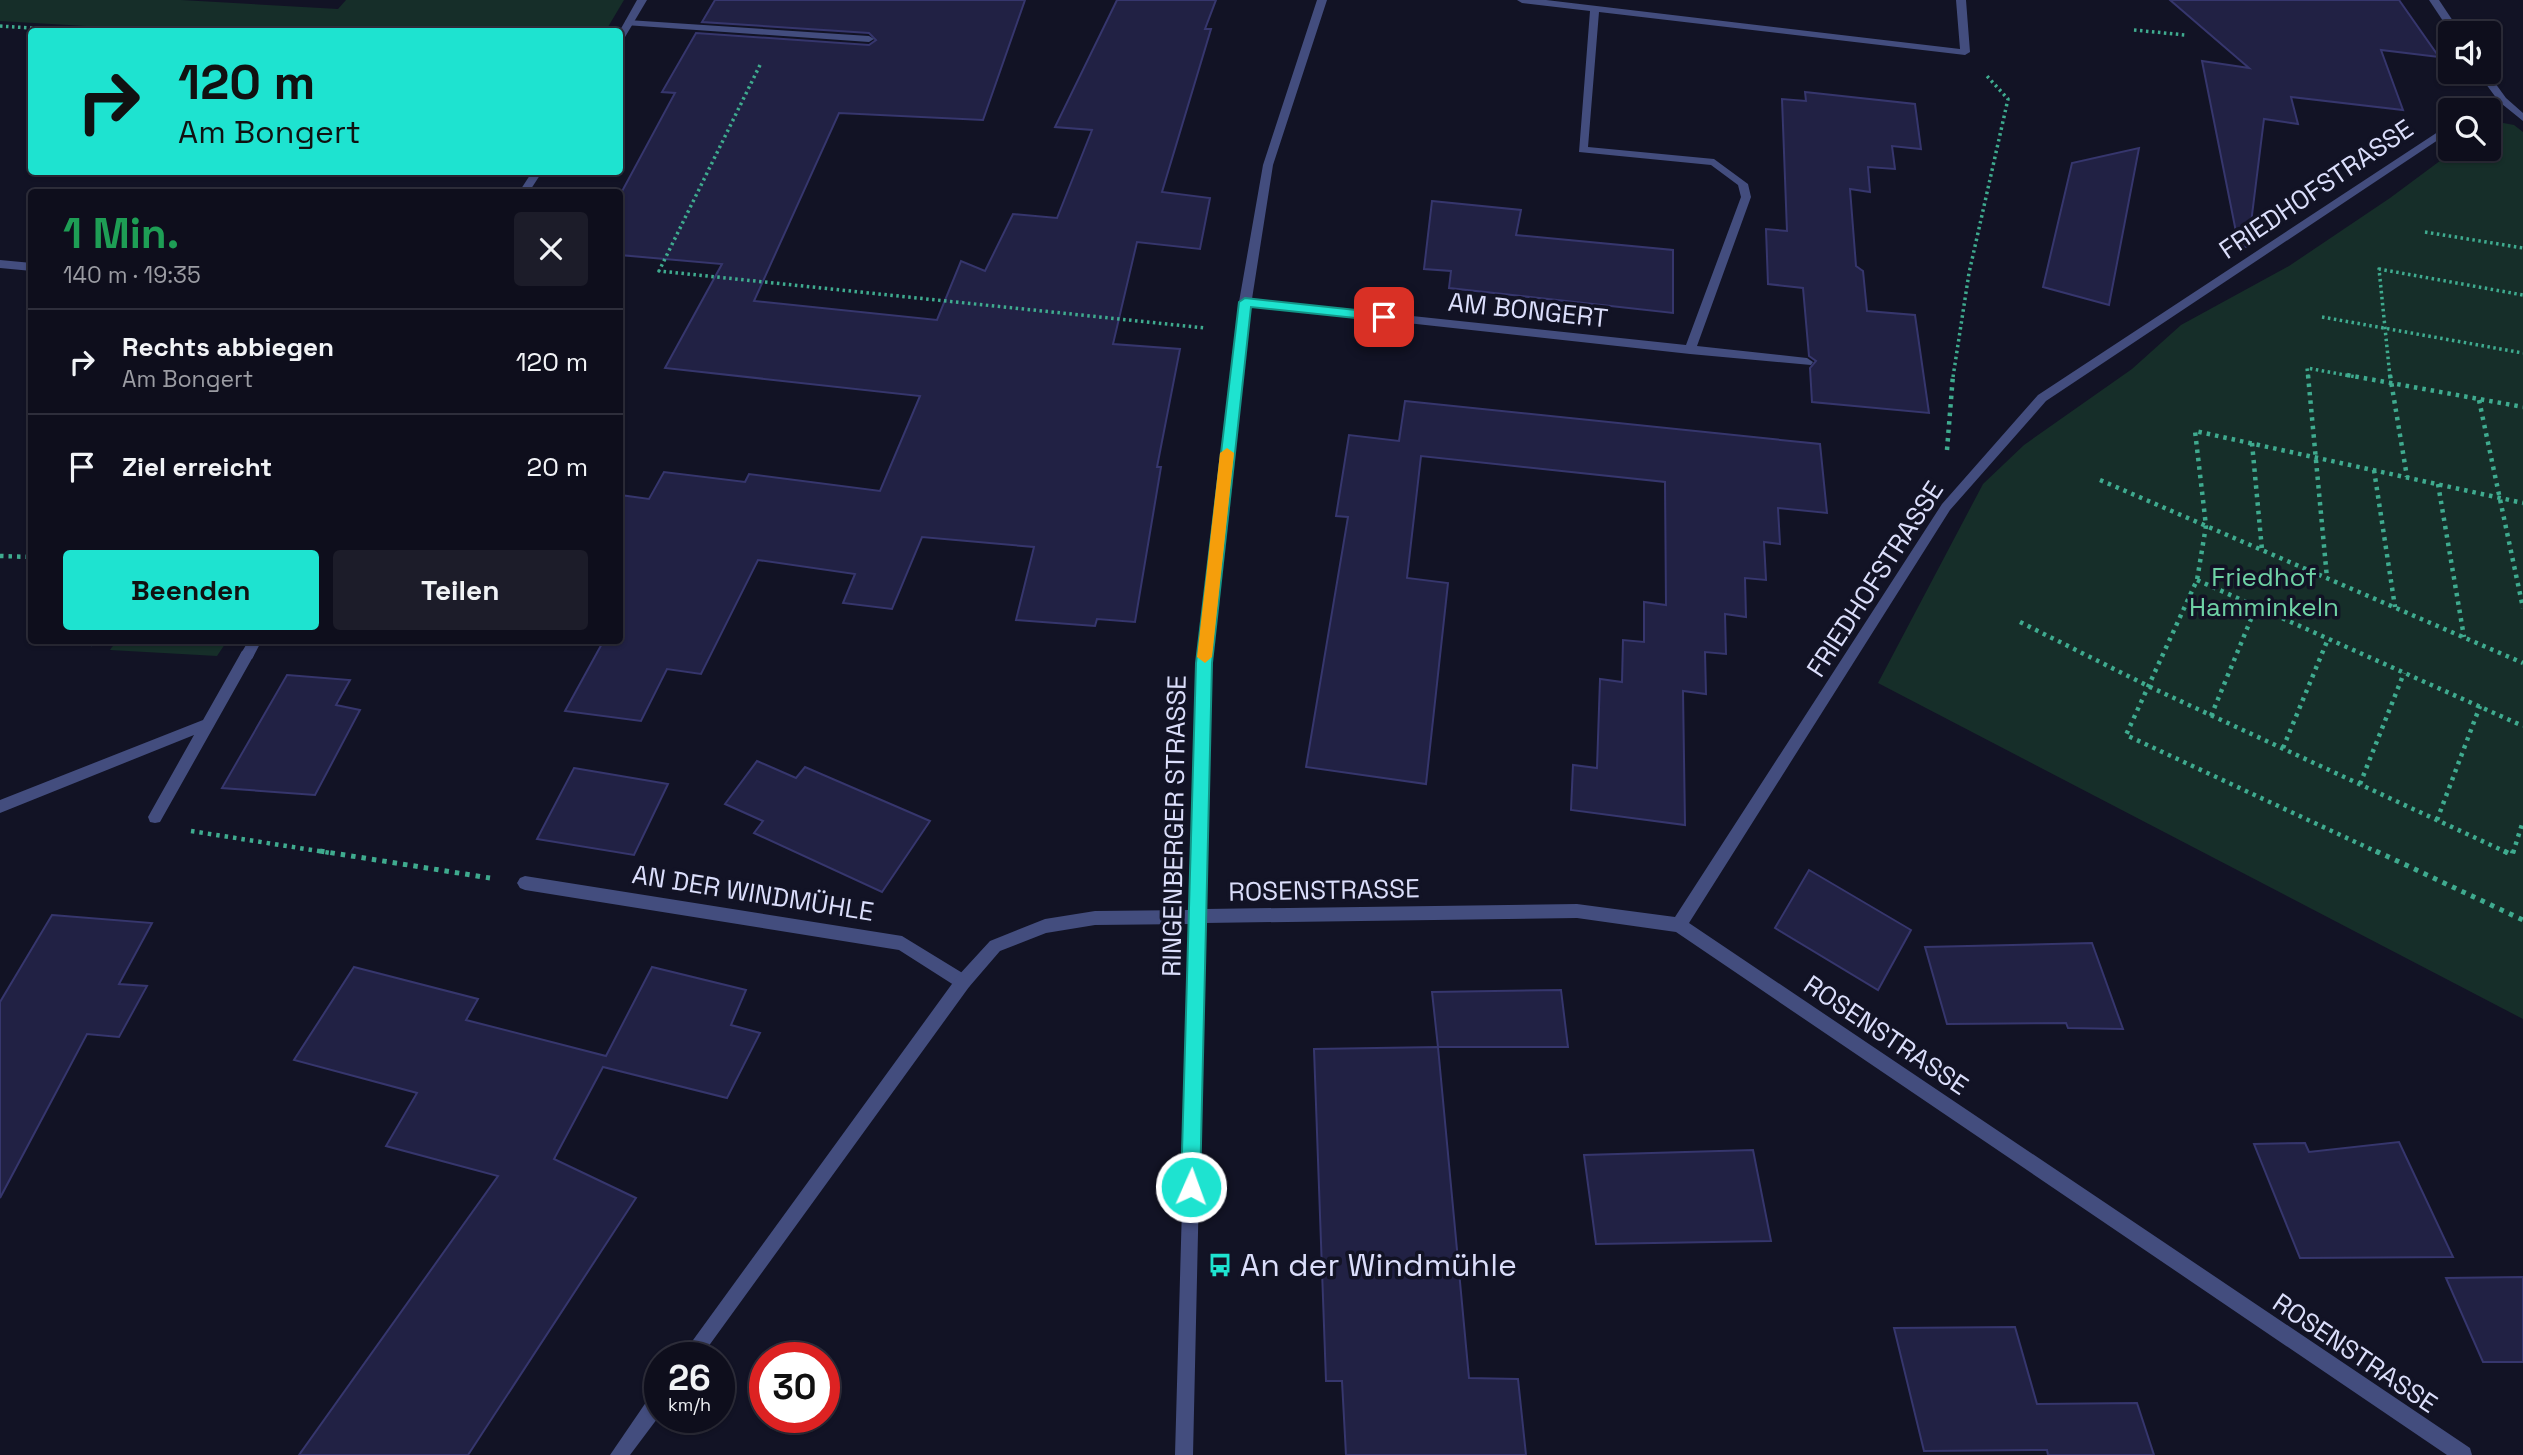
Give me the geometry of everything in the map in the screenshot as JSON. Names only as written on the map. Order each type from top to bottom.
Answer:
[{"type":"street","points":[[623,32],[642,0]]},
{"type":"street","name":"RINGENBERGER STRASSE","points":[[1184,1455],[1204,663],[1241,332],[1269,165],[1322,0]]},
{"type":"street","points":[[1522,0],[1965,52],[1961,0]]},
{"type":"street","points":[[2434,0],[2448,21]]},
{"type":"street","points":[[1595,9],[1583,150],[1714,162],[1743,184],[1746,197],[1690,350]]},
{"type":"street","points":[[628,23],[869,39]]},
{"type":"street","points":[[2491,84],[2503,100],[2523,118]]},
{"type":"street","name":"FRIEDHOFSTRASSE","points":[[1679,925],[1945,507],[2042,398],[2438,135]]},
{"type":"street","points":[[0,264],[28,267]]},
{"type":"street","name":"AM BONGERT","points":[[1245,302],[1807,362]]},
{"type":"street","points":[[155,817],[254,644]]},
{"type":"street","points":[[0,807],[207,724]]},
{"type":"street","name":"AN DER WINDMÜHLE","points":[[525,883],[902,943],[963,982]]},
{"type":"street","name":"ROSENSTRASSE","points":[[1199,917],[1577,911],[1679,925],[2463,1455]]},
{"type":"street","points":[[701,1342],[963,982],[995,946],[1045,926],[1095,918],[1199,917]]},
{"type":"street","points":[[619,1455],[644,1421]]},
{"type":"path","points":[[0,26],[30,28]]},
{"type":"path","points":[[2134,30],[2185,36]]},
{"type":"path","points":[[776,32],[659,271],[1241,332]]},
{"type":"path","points":[[1945,507],[1951,371],[1968,270],[2008,99],[1965,52]]},
{"type":"path","points":[[2425,232],[2523,248]]},
{"type":"path","points":[[2407,477],[2391,384],[2379,269],[2523,295]]},
{"type":"path","points":[[2322,317],[2523,353]]},
{"type":"path","points":[[2327,578],[2307,368],[2523,407]]},
{"type":"path","points":[[2479,399],[2502,498],[2523,608]]},
{"type":"path","points":[[2523,503],[2195,431],[2206,526],[2197,580],[2126,734],[2523,920]]},
{"type":"path","points":[[2252,443],[2262,550]]},
{"type":"path","points":[[2374,470],[2395,608]]},
{"type":"path","points":[[2100,480],[2523,663]]},
{"type":"path","points":[[2438,484],[2464,638]]},
{"type":"path","points":[[0,556],[28,557]]},
{"type":"path","points":[[2197,580],[2523,726]]},
{"type":"path","points":[[2211,716],[2256,607]]},
{"type":"path","points":[[2020,622],[2211,716],[2512,855],[2523,821]]},
{"type":"path","points":[[2283,748],[2328,639]]},
{"type":"path","points":[[2360,784],[2404,673]]},
{"type":"path","points":[[2437,820],[2480,706]]},
{"type":"path","points":[[155,817],[153,825],[525,883]]},
{"type":"green space","points":[[0,0],[181,0],[338,9],[346,0],[624,0],[607,28],[120,28],[0,21]]},
{"type":"green space","name":"Friedhof Hamminkeln","points":[[2501,123],[2514,125],[2523,132],[2523,1019],[1878,683],[1983,484],[2024,445],[2132,369],[2181,325],[2289,266],[2440,161],[2501,161]]},
{"type":"green space","points":[[114,644],[225,644],[217,656],[110,650]]},
{"type":"building","points":[[715,0],[1025,0],[983,120],[839,113],[754,301],[937,320],[961,261],[985,271],[1013,214],[1057,218],[1092,130],[1055,127],[1117,0],[1216,0],[1205,29],[1211,29],[1162,192],[1210,198],[1200,249],[1137,242],[1113,344],[1180,349],[1157,467],[1161,467],[1135,622],[1097,619],[1095,626],[1016,620],[1034,547],[922,537],[892,609],[843,603],[855,574],[758,560],[701,674],[667,669],[641,721],[565,711],[602,644],[623,644],[623,495],[649,499],[664,472],[745,482],[749,474],[880,491],[920,396],[665,368],[722,264],[623,255],[623,189],[675,93],[662,92],[696,33],[869,45],[876,40],[869,33],[702,22]]},
{"type":"building","points":[[2170,0],[2399,0],[2438,56],[2381,50],[2403,110],[2291,97],[2298,124],[2264,119],[2248,247],[2239,247],[2202,61],[2249,68]]},
{"type":"building","points":[[1805,92],[1915,104],[1921,149],[1892,146],[1895,169],[1868,167],[1870,192],[1850,189],[1856,266],[1863,271],[1867,311],[1915,315],[1929,413],[1812,402],[1810,368],[1816,361],[1809,356],[1803,288],[1768,284],[1766,229],[1787,231],[1782,99],[1806,101]]},
{"type":"building","points":[[2139,148],[2109,305],[2043,287],[2072,163]]},
{"type":"building","points":[[1432,201],[1521,210],[1516,235],[1673,250],[1673,313],[1449,288],[1451,271],[1424,269]]},
{"type":"building","points":[[1405,401],[1820,444],[1827,513],[1778,508],[1780,544],[1764,542],[1766,580],[1745,578],[1746,617],[1725,614],[1726,654],[1705,652],[1706,694],[1683,691],[1685,825],[1571,810],[1573,765],[1597,768],[1600,679],[1622,682],[1623,640],[1644,642],[1644,602],[1666,605],[1665,482],[1421,456],[1407,578],[1448,583],[1426,784],[1306,767],[1348,517],[1336,516],[1349,435],[1399,441]]},
{"type":"building","points":[[287,675],[350,680],[336,705],[360,710],[315,795],[222,788]]},
{"type":"building","points":[[757,761],[796,778],[805,767],[930,821],[882,892],[754,833],[763,821],[725,804]]},
{"type":"building","points":[[574,768],[668,784],[634,855],[537,839]]},
{"type":"building","points":[[1809,870],[1911,930],[1878,990],[1775,928]]},
{"type":"building","points":[[52,915],[152,923],[119,984],[147,986],[119,1037],[87,1034],[0,1198],[0,1002]]},
{"type":"building","points":[[2092,943],[2123,1029],[2068,1028],[2066,1023],[1947,1024],[1925,947]]},
{"type":"building","points":[[354,967],[478,999],[466,1020],[606,1056],[652,967],[746,990],[731,1025],[760,1033],[727,1098],[603,1067],[554,1159],[636,1198],[468,1455],[299,1455],[498,1176],[386,1146],[417,1093],[294,1060]]},
{"type":"building","points":[[1561,990],[1568,1047],[1438,1047],[1432,992]]},
{"type":"building","points":[[1438,1047],[1469,1378],[1518,1379],[1526,1455],[1346,1455],[1342,1381],[1326,1381],[1314,1049]]},
{"type":"building","points":[[2399,1142],[2453,1257],[2300,1258],[2254,1144],[2305,1143],[2309,1152]]},
{"type":"building","points":[[1753,1150],[1771,1241],[1596,1244],[1584,1155]]},
{"type":"building","points":[[2523,1277],[2523,1362],[2483,1362],[2446,1278]]},
{"type":"building","points":[[2015,1327],[2037,1404],[2137,1403],[2154,1455],[2048,1455],[2047,1450],[1924,1451],[1894,1328]]},
{"type":"slow traffic","points":[[1205,657],[1227,453]]},
{"type":"place","name":"An der Windmühle","points":[[1220,1265]]},
{"type":"route","points":[[1191,1187],[1204,663],[1245,302],[1384,317]]}]
